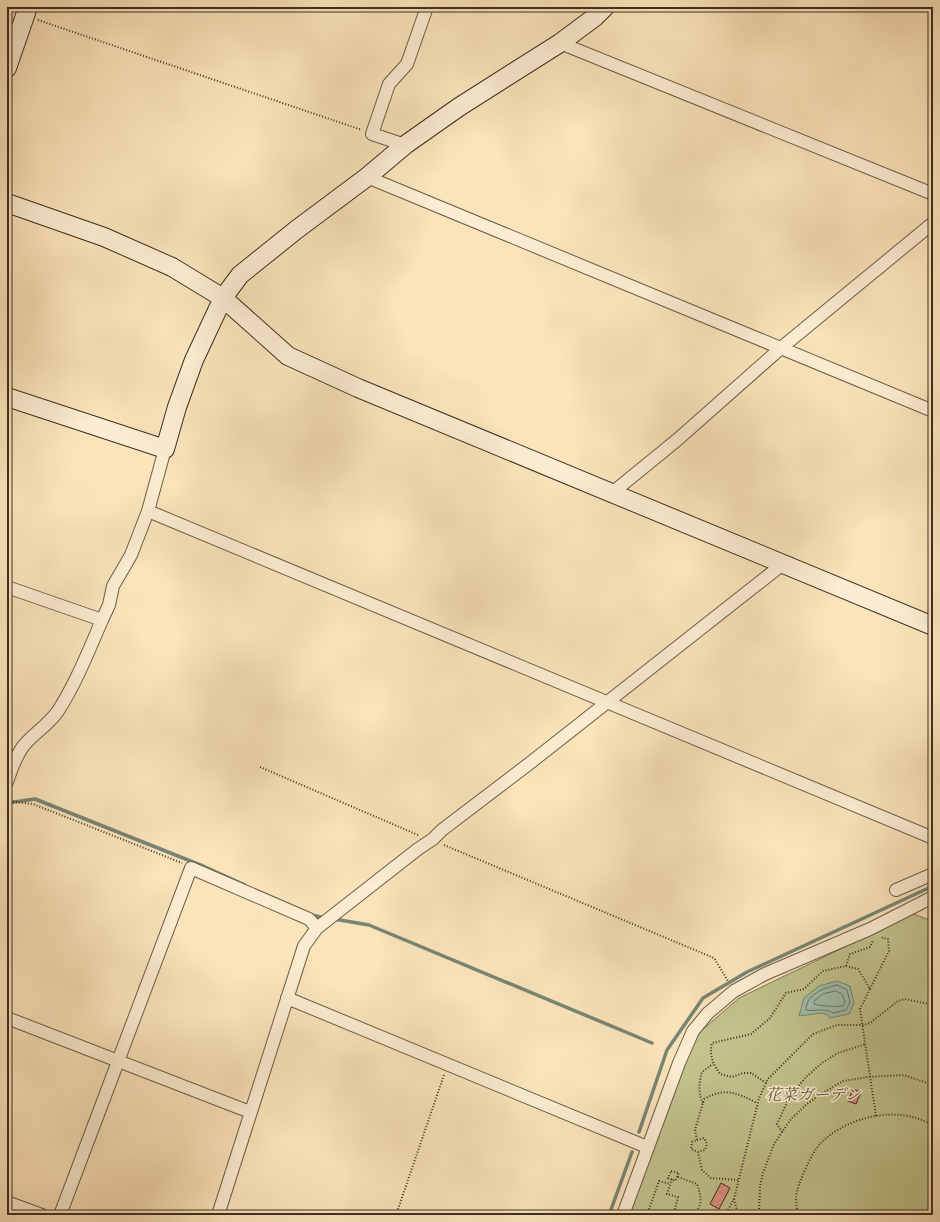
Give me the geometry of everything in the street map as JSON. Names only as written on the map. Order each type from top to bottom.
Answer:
[{"type":"street","points":[[405,144],[372,134],[389,84],[407,64],[427,7]]},
{"type":"street","points":[[7,782],[25,744],[40,731],[57,712],[109,605],[113,586],[131,555],[148,510],[178,406],[194,360],[223,298],[240,275],[296,230],[367,177],[405,144],[459,106],[560,43],[595,17],[605,7]]},
{"type":"street","points":[[7,68],[27,11]]},
{"type":"street","points":[[560,43],[933,194]]},
{"type":"street","points":[[367,177],[933,411]]},
{"type":"street","points":[[7,203],[104,237],[172,267],[223,298],[288,356],[358,388],[933,626]]},
{"type":"street","points":[[612,493],[677,440],[781,348],[933,223]]},
{"type":"street","points":[[7,396],[165,449]]},
{"type":"street","points":[[148,510],[933,838]]},
{"type":"street","points":[[218,1215],[304,946],[317,928],[433,839],[442,830],[530,763],[783,564]]},
{"type":"street","points":[[7,587],[102,620]]},
{"type":"street","points":[[60,1215],[191,868],[309,919],[317,928]]},
{"type":"street","points":[[623,1215],[679,1063],[694,1031],[708,1013],[734,991],[765,974],[870,929],[925,891],[933,874]]},
{"type":"street","points":[[896,890],[925,891]]},
{"type":"street","points":[[287,998],[647,1147]]},
{"type":"street","points":[[7,1018],[250,1112]]},
{"type":"street","points":[[7,1202],[42,1215]]},
{"type":"path","points":[[27,11],[372,134]]},
{"type":"path","points":[[260,767],[425,838],[433,839],[448,847],[714,958],[734,991]]},
{"type":"path","points":[[7,801],[33,804],[187,865]]},
{"type":"path","points":[[846,966],[850,954],[870,947],[872,940],[879,937],[888,938],[889,952],[860,1009],[876,1116]]},
{"type":"path","points":[[766,1083],[751,1073],[743,1073],[732,1076],[720,1074],[713,1064],[710,1051],[712,1043],[751,1034],[770,1018],[786,994],[804,989],[823,971],[846,966],[858,969],[870,989]]},
{"type":"path","points":[[725,1215],[734,1199],[757,1103],[768,1079],[813,1034],[837,1025],[863,1025],[870,1023],[898,1001],[904,999],[933,1005]]},
{"type":"path","points":[[782,1132],[777,1124],[790,1096],[807,1076],[822,1063],[838,1053],[866,1044]]},
{"type":"path","points":[[396,1215],[448,1064]]},
{"type":"path","points":[[703,1103],[701,1099],[700,1081],[702,1072],[713,1064]]},
{"type":"path","points":[[759,1215],[760,1186],[774,1144],[791,1119],[807,1104],[843,1081],[871,1077],[904,1075],[933,1085]]},
{"type":"path","points":[[697,1140],[695,1130],[704,1098],[715,1092],[728,1092],[757,1103]]},
{"type":"path","points":[[798,1215],[796,1196],[808,1164],[820,1144],[835,1132],[856,1120],[876,1116],[901,1114],[926,1121],[933,1126]]},
{"type":"path","points":[[704,1138],[707,1144],[705,1150],[698,1152],[691,1149],[692,1142],[697,1140],[704,1138]]},
{"type":"path","points":[[698,1152],[702,1170],[711,1178],[739,1180]]},
{"type":"path","points":[[672,1180],[668,1178],[670,1171],[679,1173],[678,1177]]},
{"type":"path","points":[[672,1215],[675,1210],[678,1197],[667,1194],[672,1180],[675,1181],[678,1177]]},
{"type":"path","points":[[678,1177],[697,1184],[701,1201],[698,1211],[692,1215]]},
{"type":"path","points":[[647,1215],[659,1181],[670,1184]]},
{"type":"path","points":[[734,1199],[737,1210],[736,1215]]},
{"type":"path","points":[[675,1210],[686,1215]]},
{"type":"path","points":[[823,1215],[831,1213],[844,1215]]},
{"type":"green space","name":"花菜ガーデン","points":[[913,914],[933,921],[933,1215],[627,1215],[694,1037],[739,998]]},
{"type":"water","points":[[837,981],[850,986],[854,1003],[849,1014],[830,1018],[828,1015],[821,1013],[799,1016],[804,998],[819,986]]},
{"type":"building","points":[[853,1089],[861,1092],[856,1104],[848,1101]]},
{"type":"building","points":[[721,1183],[730,1188],[719,1209],[710,1204]]},
{"type":"waterway","points":[[7,803],[35,799],[203,866],[245,885]]},
{"type":"waterway","points":[[639,1132],[667,1050],[703,998],[747,972],[933,886]]},
{"type":"waterway","points":[[311,915],[326,918]]},
{"type":"waterway","points":[[334,919],[369,925],[652,1043]]},
{"type":"waterway","points":[[609,1215],[632,1152]]}]
